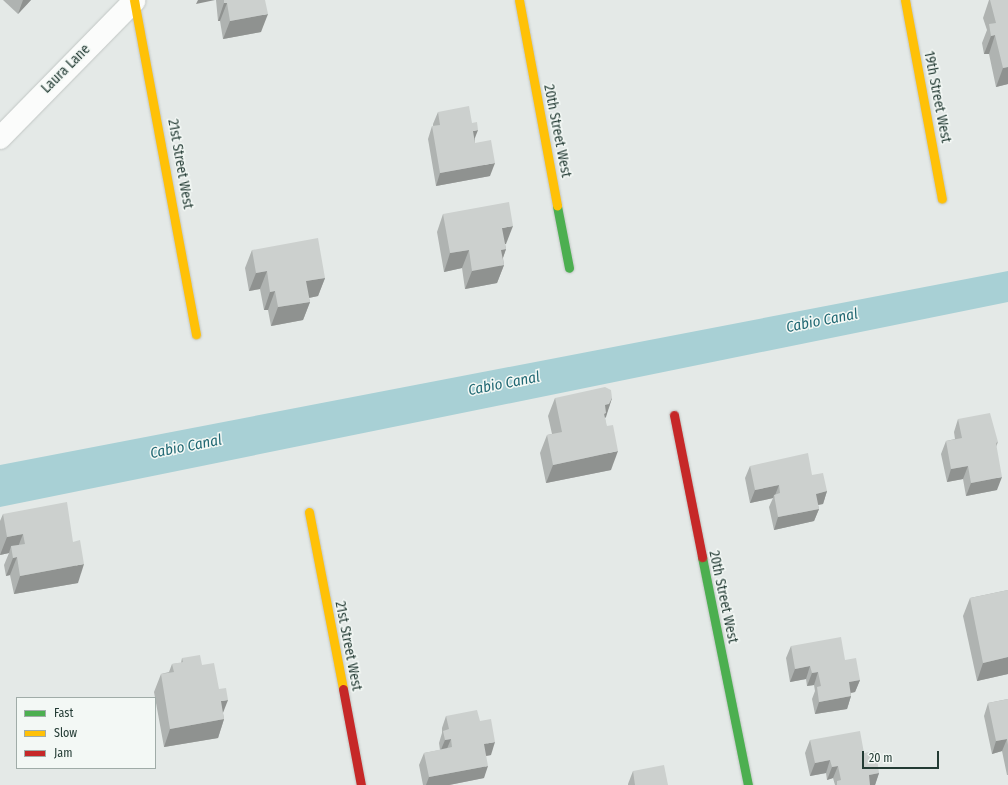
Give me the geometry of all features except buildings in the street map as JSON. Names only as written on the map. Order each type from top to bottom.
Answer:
[{"type":"street","name":"20th Street West","points":[[519,0],[569,268]]},
{"type":"street","name":"19th Street West","points":[[905,0],[942,199]]},
{"type":"street","name":"Laura Lane","points":[[0,138],[134,1]]},
{"type":"street","name":"21st Street West","points":[[134,1],[166,163],[196,334]]},
{"type":"street","name":"20th Street West","points":[[674,415],[748,785]]},
{"type":"street","name":"21st Street West","points":[[309,512],[361,785]]},
{"type":"water","name":"Cabio Canal","points":[[1008,271],[1008,302],[0,507],[0,465]]},
{"type":"traffic: fast","points":[[557,206],[569,268]]},
{"type":"traffic: fast","points":[[702,557],[748,785]]},
{"type":"traffic: slow","points":[[134,0],[196,334]]},
{"type":"traffic: slow","points":[[519,0],[557,206]]},
{"type":"traffic: slow","points":[[905,0],[942,199]]},
{"type":"traffic: slow","points":[[309,512],[343,689]]},
{"type":"traffic: jam","points":[[674,415],[702,557]]},
{"type":"traffic: jam","points":[[343,689],[361,785]]}]
